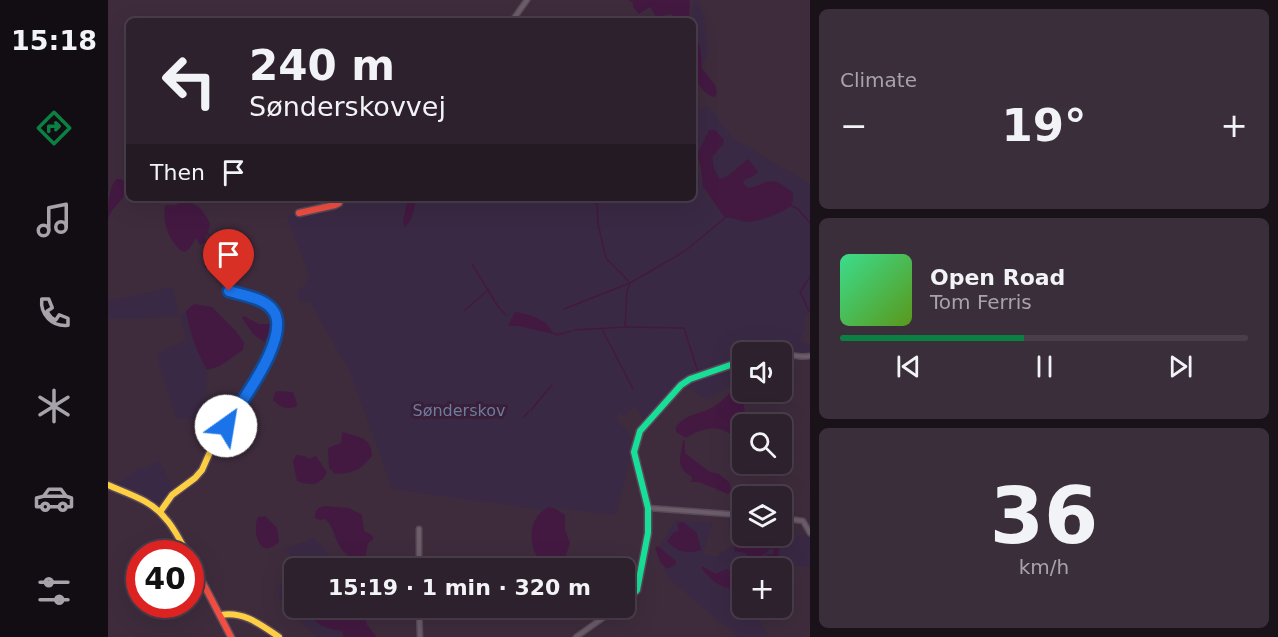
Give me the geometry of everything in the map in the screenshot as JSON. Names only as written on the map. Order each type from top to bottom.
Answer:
[{"type":"street","points":[[514,18],[527,0]]},
{"type":"street","points":[[299,213],[335,205],[339,201]]},
{"type":"street","points":[[160,512],[172,495],[202,470],[210,452],[272,351],[276,314],[265,303],[229,291]]},
{"type":"street","points":[[792,355],[800,358],[810,356]]},
{"type":"street","points":[[635,593],[639,584],[648,533],[648,508],[634,452],[636,440],[640,431],[681,385],[732,365]]},
{"type":"street","points":[[108,485],[160,512],[180,540]]},
{"type":"street","points":[[648,508],[732,514]]},
{"type":"street","points":[[792,519],[803,521],[810,533]]},
{"type":"street","points":[[419,529],[419,558]]},
{"type":"street","points":[[204,584],[231,637]]},
{"type":"street","points":[[221,615],[243,614],[279,637]]},
{"type":"street","points":[[419,618],[420,637]]},
{"type":"street","points":[[576,637],[603,618]]},
{"type":"green space","points":[[694,0],[699,0],[708,50],[704,63],[700,60],[696,18],[691,18]]},
{"type":"green space","name":"Sønderskov","points":[[708,106],[734,139],[810,184],[810,311],[805,318],[804,331],[800,339],[810,344],[810,354],[803,357],[792,353],[792,342],[732,342],[732,385],[707,400],[680,383],[644,421],[635,406],[624,416],[619,413],[616,418],[634,441],[616,515],[549,507],[543,510],[392,489],[350,372],[310,302],[301,302],[297,293],[310,278],[286,214],[299,215],[340,201],[370,201],[372,204],[376,201],[407,201],[403,222],[411,214],[416,201],[696,201],[696,111]],"holes":[[[705,136],[723,144],[712,157],[714,170],[720,179],[729,175],[748,159],[758,172],[742,183],[747,188],[775,181],[793,193],[782,211],[758,220],[736,220],[716,207],[702,184],[697,155]]]},
{"type":"green space","points":[[173,287],[179,316],[186,311],[191,335],[207,370],[206,395],[201,419],[176,419],[157,355],[164,353],[164,349],[187,341],[180,316],[137,319],[108,318],[108,301]]},
{"type":"green space","points":[[159,460],[174,490],[157,503],[116,484],[140,467],[145,469]]},
{"type":"green space","points":[[727,515],[732,516],[732,536]]},
{"type":"green space","points":[[675,520],[713,523],[703,554],[716,557],[732,546],[792,546],[792,537],[810,533],[810,567],[792,565],[792,558],[732,558],[732,618],[758,618],[768,637],[738,637],[671,580],[663,570],[671,558],[659,547]]},
{"type":"green space","points":[[314,538],[333,558],[292,558],[286,549]]},
{"type":"green space","points":[[284,585],[284,603],[280,599],[277,587]]},
{"type":"green space","points":[[298,618],[312,618],[324,626],[340,631],[344,637],[316,637]]},
{"type":"shaded area","points":[[629,0],[690,0],[689,18],[674,18],[671,14],[656,17],[650,7],[639,14],[633,7],[633,3]]},
{"type":"shaded area","points":[[696,37],[700,47],[702,68],[715,85],[717,93],[715,97],[707,94],[696,79]]},
{"type":"shaded area","points":[[709,130],[715,130],[724,140],[712,157],[714,170],[720,179],[729,175],[748,159],[758,172],[745,179],[743,183],[748,188],[775,181],[793,193],[790,206],[773,216],[753,221],[745,222],[725,218],[703,187],[697,155]]},
{"type":"shaded area","points":[[116,179],[126,182],[125,194],[112,210],[108,220],[110,193]]},
{"type":"shaded area","points":[[187,201],[198,207],[206,216],[210,224],[209,235],[234,239],[241,234],[247,236],[253,249],[244,248],[231,241],[222,241],[206,234],[205,242],[200,245],[196,238],[190,248],[185,252],[181,251],[172,241],[167,230],[165,205]]},
{"type":"shaded area","points":[[407,201],[416,201],[411,220],[405,227],[403,222]]},
{"type":"shaded area","points":[[213,258],[233,272],[228,275],[205,268],[207,260]]},
{"type":"shaded area","points":[[194,304],[212,307],[244,342],[243,350],[220,366],[207,370],[189,327],[186,311]]},
{"type":"shaded area","points":[[515,312],[537,318],[547,325],[553,334],[519,326],[508,326]]},
{"type":"shaded area","points":[[244,316],[259,324],[271,324],[273,327],[264,342],[253,334],[242,318]]},
{"type":"shaded area","points":[[732,390],[732,402],[743,402],[745,414],[732,414],[732,436],[718,429],[705,429],[686,438],[676,432],[676,427],[691,415],[717,405]]},
{"type":"shaded area","points":[[277,391],[293,392],[296,407],[284,407],[276,403],[273,400]]},
{"type":"shaded area","points":[[342,432],[363,438],[371,449],[372,456],[364,465],[355,470],[335,474],[329,468],[328,448],[341,443]]},
{"type":"shaded area","points":[[683,440],[685,441],[685,453],[710,472],[719,474],[730,483],[731,491],[728,494],[699,482],[691,482],[692,477],[683,469],[680,461]]},
{"type":"shaded area","points":[[296,455],[309,459],[316,456],[327,472],[325,477],[315,484],[297,481],[293,461]]},
{"type":"shaded area","points":[[320,507],[349,508],[362,515],[364,531],[373,536],[373,540],[368,543],[365,558],[351,558],[340,548],[328,521],[315,518],[315,513]]},
{"type":"shaded area","points":[[549,507],[565,515],[565,529],[570,543],[565,558],[538,558],[535,553],[532,540],[533,527],[538,515]]},
{"type":"shaded area","points":[[265,516],[277,528],[279,542],[266,548],[258,541],[256,535],[258,517]]},
{"type":"shaded area","points":[[683,522],[697,533],[701,550],[682,551],[674,548],[667,541],[673,533],[679,530],[677,523]]},
{"type":"shaded area","points":[[658,546],[675,560],[676,564],[667,569],[660,562],[655,548]]},
{"type":"shaded area","points":[[735,546],[784,546],[780,547],[778,554],[781,558],[766,558],[767,554],[771,555],[774,552],[772,547],[762,558],[753,556],[749,558],[745,553],[734,551]]},
{"type":"shaded area","points":[[702,566],[716,574],[726,569],[732,571],[732,589],[715,582],[702,569]]},
{"type":"shaded area","points":[[313,618],[366,618],[367,625],[377,637],[344,637],[342,631],[316,622]]},
{"type":"waterway","points":[[574,330],[625,327],[627,291],[630,283],[606,258],[598,224],[597,204],[594,201]]},
{"type":"waterway","points":[[790,205],[798,209],[810,223]]},
{"type":"waterway","points":[[564,309],[630,283],[685,251],[725,218]]},
{"type":"waterway","points":[[472,264],[499,308],[506,315]]},
{"type":"waterway","points":[[809,311],[800,292],[810,277]]},
{"type":"waterway","points":[[464,311],[488,290]]},
{"type":"waterway","points":[[626,327],[684,328],[698,372]]},
{"type":"waterway","points":[[602,329],[633,389]]},
{"type":"waterway","points":[[553,333],[557,335],[571,331]]},
{"type":"waterway","points":[[531,410],[552,385]]},
{"type":"waterway","points":[[524,417],[529,411]]},
{"type":"traffic: fast","points":[[635,592],[648,533],[648,508],[634,452],[640,431],[681,385],[690,379],[732,364]]},
{"type":"traffic: slow","points":[[160,512],[172,495],[202,470],[210,452],[272,351],[277,321],[271,308],[265,303],[229,291]]},
{"type":"traffic: slow","points":[[108,485],[139,498],[153,507],[172,526],[180,540]]},
{"type":"traffic: slow","points":[[221,615],[245,617],[279,637]]},
{"type":"traffic: jam","points":[[299,213],[335,205],[339,201]]},
{"type":"traffic: jam","points":[[204,585],[231,637]]},
{"type":"route","points":[[226,426],[272,351],[277,328],[276,314],[265,303],[229,291]]}]
